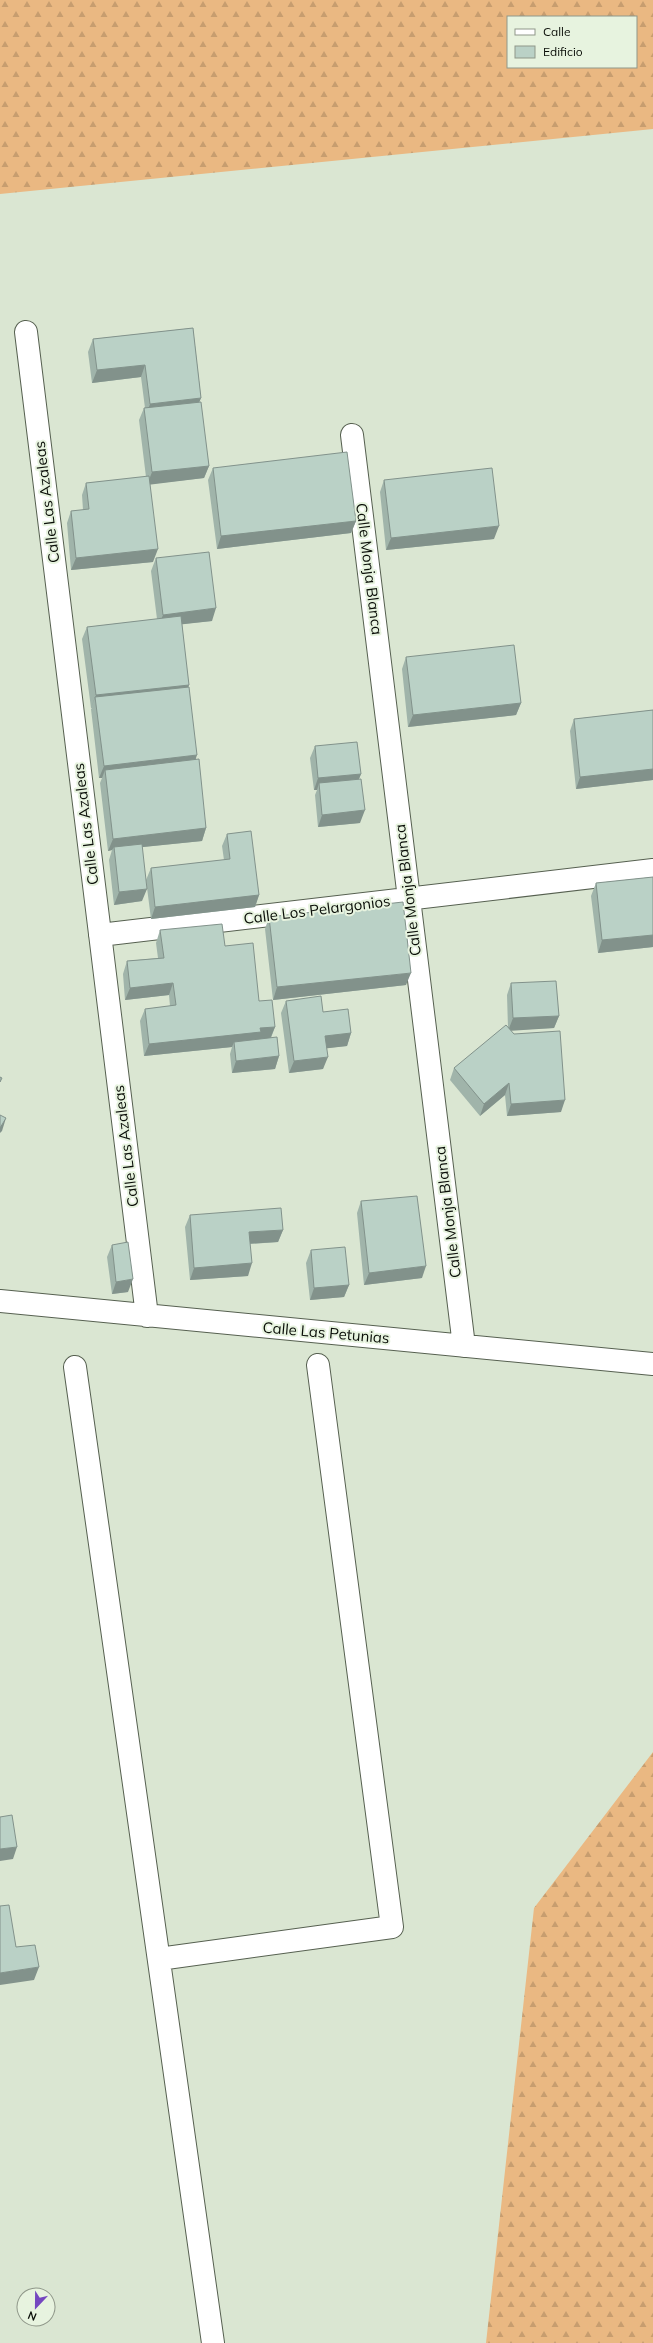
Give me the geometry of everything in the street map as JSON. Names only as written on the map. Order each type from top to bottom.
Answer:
[{"type":"street","name":"Calle Las Azaleas","points":[[26,332],[146,1316]]},
{"type":"street","name":"Calle Monja Blanca","points":[[352,435],[464,1346]]},
{"type":"street","name":"Calle Los Pelargonios","points":[[100,935],[653,870]]},
{"type":"street","name":"Calle Las Petunias","points":[[0,1301],[653,1364]]},
{"type":"street","points":[[159,1959],[392,1927],[318,1365]]},
{"type":"street","points":[[75,1366],[213,2343]]},
{"type":"green space","points":[[0,0],[653,0],[653,129],[0,194]]},
{"type":"green space","points":[[653,1752],[653,2343],[486,2343],[534,1908]]},
{"type":"building","points":[[193,328],[201,398],[150,404],[145,365],[97,370],[93,339]]},
{"type":"building","points":[[201,402],[209,466],[152,472],[144,408]]},
{"type":"building","points":[[347,452],[356,521],[221,536],[213,468]]},
{"type":"building","points":[[492,468],[499,526],[391,538],[384,480]]},
{"type":"building","points":[[149,476],[158,549],[76,558],[71,511],[89,509],[86,483]]},
{"type":"building","points":[[209,552],[216,608],[163,615],[156,558]]},
{"type":"building","points":[[181,616],[189,685],[96,695],[87,627]]},
{"type":"building","points":[[514,645],[521,703],[413,715],[406,657]]},
{"type":"building","points":[[189,687],[197,755],[104,766],[95,697]]},
{"type":"building","points":[[653,710],[653,769],[580,777],[574,719]]},
{"type":"building","points":[[357,742],[361,774],[318,778],[315,746]]},
{"type":"building","points":[[199,759],[206,828],[113,839],[105,770]]},
{"type":"building","points":[[361,779],[365,810],[322,815],[319,783]]},
{"type":"building","points":[[251,831],[259,895],[155,907],[151,868],[230,859],[227,834]]},
{"type":"building","points":[[142,844],[147,889],[119,892],[114,847]]},
{"type":"building","points":[[653,877],[653,935],[602,940],[596,883]]},
{"type":"building","points":[[403,902],[411,973],[277,987],[269,917]]},
{"type":"building","points":[[222,924],[225,946],[253,943],[259,1001],[272,1000],[275,1027],[260,1028],[261,1032],[149,1044],[145,1009],[176,1005],[173,983],[130,988],[127,961],[164,958],[160,930]]},
{"type":"building","points":[[556,981],[559,1016],[513,1018],[511,983]]},
{"type":"building","points":[[321,996],[323,1012],[348,1009],[351,1033],[325,1036],[328,1057],[294,1061],[286,1001]]},
{"type":"building","points":[[506,1025],[514,1034],[560,1031],[565,1100],[511,1104],[509,1083],[484,1104],[454,1068]]},
{"type":"building","points":[[277,1037],[279,1056],[236,1061],[234,1042]]},
{"type":"building","points":[[0,1115],[6,1118],[0,1128]]},
{"type":"building","points":[[417,1196],[426,1266],[369,1273],[361,1201]]},
{"type":"building","points":[[281,1208],[283,1230],[249,1232],[252,1263],[194,1268],[190,1215]]},
{"type":"building","points":[[128,1242],[133,1279],[116,1282],[112,1245]]},
{"type":"building","points":[[345,1247],[349,1285],[314,1288],[311,1250]]},
{"type":"building","points":[[12,1815],[17,1847],[0,1849],[0,1817]]},
{"type":"building","points":[[9,1905],[16,1947],[35,1945],[39,1967],[0,1973],[0,1906]]}]
